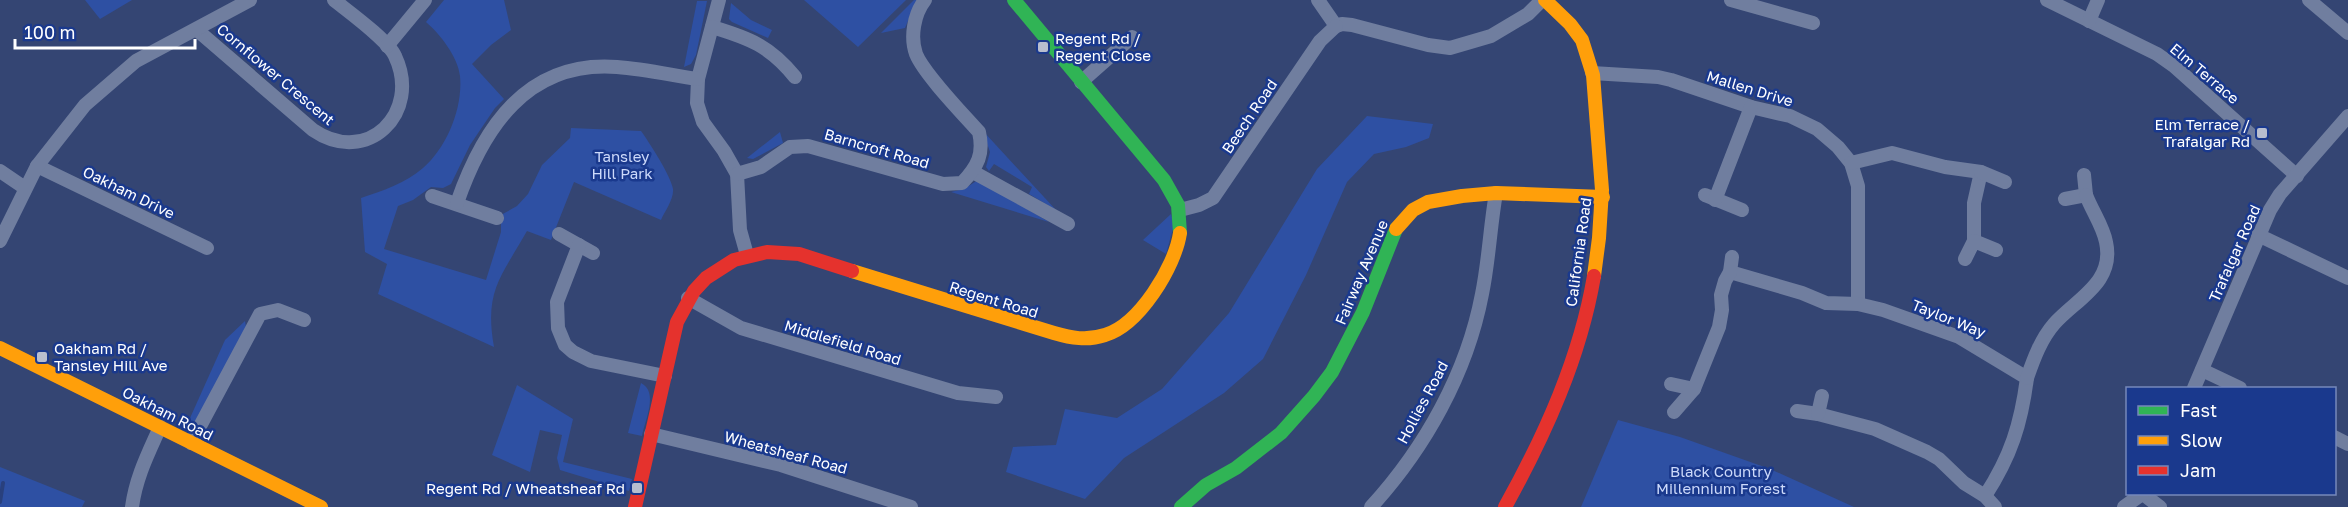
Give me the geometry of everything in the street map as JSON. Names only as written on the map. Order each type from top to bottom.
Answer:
[{"type":"street","points":[[0,241],[37,166],[86,105],[136,61],[250,0]]},
{"type":"street","name":"Cornflower Crescent","points":[[197,30],[324,138],[344,143],[356,143],[386,128],[398,111],[401,99],[401,76],[395,54],[334,0]]},
{"type":"street","points":[[387,46],[425,0]]},
{"type":"street","points":[[719,0],[698,79],[697,103],[703,122],[737,174],[740,230],[747,255]]},
{"type":"street","points":[[924,0],[915,18],[913,30],[916,54],[924,68],[979,132],[982,155],[973,172],[1068,224]]},
{"type":"street","points":[[1014,0],[1164,180],[1180,210]]},
{"type":"street","points":[[1318,0],[1335,26],[1352,25],[1428,45],[1450,48],[1491,36],[1528,14],[1543,0]]},
{"type":"street","name":"California Road","points":[[1505,507],[1552,419],[1579,342],[1593,283],[1603,197],[1598,104],[1592,73],[1582,41],[1562,16],[1543,0]]},
{"type":"street","points":[[1731,0],[1813,23]]},
{"type":"street","name":"Elm Terrace","points":[[2047,0],[2157,54],[2174,66],[2296,176]]},
{"type":"street","points":[[2089,21],[2098,0]]},
{"type":"street","points":[[2309,0],[2348,33]]},
{"type":"street","name":"Beech Road","points":[[1180,210],[1199,206],[1212,198],[1320,41],[1335,26]]},
{"type":"street","points":[[712,27],[757,43],[776,56],[795,77]]},
{"type":"street","points":[[1082,82],[1132,37]]},
{"type":"street","points":[[457,203],[470,167],[500,116],[529,89],[542,81],[580,70],[616,67],[698,79]]},
{"type":"street","name":"Mallen Drive","points":[[1592,73],[1658,77],[1750,108],[1790,116],[1817,129],[1829,138],[1851,163],[1858,186],[1858,304]]},
{"type":"street","points":[[1742,210],[1710,197],[1750,108]]},
{"type":"street","name":"Trafalgar Road","points":[[2194,387],[2258,235],[2280,194],[2348,116]]},
{"type":"street","name":"Barncroft Road","points":[[737,174],[761,167],[790,147],[808,146],[943,184],[962,183],[973,172]]},
{"type":"street","points":[[1851,163],[1892,153],[1945,167],[1981,172],[2005,182]]},
{"type":"street","name":"Oakham Drive","points":[[37,166],[207,248]]},
{"type":"street","points":[[0,171],[25,188]]},
{"type":"street","points":[[1965,259],[1974,241],[1974,203],[1981,172]]},
{"type":"street","points":[[1985,496],[2017,435],[2023,412],[2027,378],[2043,338],[2063,315],[2092,290],[2105,268],[2107,244],[2086,195],[2084,175]]},
{"type":"street","name":"Fairway Avenue","points":[[1181,507],[1206,485],[1236,468],[1281,433],[1314,396],[1332,372],[1363,312],[1392,235],[1402,220],[1428,202],[1444,198],[1496,194],[1603,197]]},
{"type":"street","name":"Hollies Road","points":[[1371,507],[1391,485],[1413,454],[1444,402],[1463,360],[1482,294],[1496,194]]},
{"type":"street","points":[[2065,199],[2086,195]]},
{"type":"street","points":[[432,196],[497,218]]},
{"type":"street","name":"Regent Road","points":[[635,507],[677,322],[688,298],[714,270],[747,255],[787,252],[810,257],[912,291],[1049,332],[1074,339],[1093,338],[1114,332],[1130,321],[1147,299],[1175,254],[1180,232],[1180,210]]},
{"type":"street","points":[[559,234],[593,253]]},
{"type":"street","points":[[2258,235],[2348,278]]},
{"type":"street","points":[[1974,241],[1996,250]]},
{"type":"street","points":[[579,246],[557,302],[558,328],[565,345],[591,361],[665,376]]},
{"type":"street","points":[[1674,412],[1694,389],[1719,327],[1722,310],[1721,295],[1730,272],[1732,257]]},
{"type":"street","name":"Taylor Way","points":[[1730,272],[1802,293],[1826,303],[1858,304],[1959,337],[2027,378]]},
{"type":"street","name":"Middlefield Road","points":[[688,298],[741,328],[958,393],[996,397]]},
{"type":"street","points":[[191,443],[260,314],[278,310],[304,320]]},
{"type":"street","name":"Oakham Road","points":[[0,348],[321,507]]},
{"type":"street","points":[[2202,370],[2238,387]]},
{"type":"street","points":[[1671,384],[1694,389]]},
{"type":"street","points":[[1818,414],[1822,396]]},
{"type":"street","points":[[1797,411],[1875,429],[1928,452],[1939,459],[1964,483],[1985,496],[1995,507]]},
{"type":"street","points":[[132,507],[134,486],[141,466],[160,427]]},
{"type":"street","name":"Wheatsheaf Road","points":[[651,434],[781,465],[910,507]]},
{"type":"street","points":[[2124,507],[2142,495]]},
{"type":"street","points":[[2144,495],[2160,507]]},
{"type":"green space","points":[[85,0],[132,0],[100,19]]},
{"type":"green space","name":"Tansley Hill Park","points":[[444,0],[504,0],[511,30],[491,45],[472,64],[504,99],[495,108],[470,145],[451,184],[443,188],[431,187],[413,200],[398,206],[384,249],[486,280],[501,232],[501,215],[517,206],[528,194],[542,165],[570,138],[571,128],[641,131],[664,168],[673,189],[671,201],[661,220],[574,182],[551,240],[527,231],[502,273],[493,298],[491,312],[494,347],[378,294],[387,264],[365,252],[361,198],[401,182],[423,168],[446,138],[456,114],[460,88],[459,69],[448,46],[426,22]]},
{"type":"green space","points":[[804,0],[906,0],[858,47]]},
{"type":"green space","points":[[914,0],[917,0],[905,28],[881,33]]},
{"type":"green space","points":[[697,1],[707,1],[696,55],[691,64],[684,67]]},
{"type":"green space","points":[[731,3],[751,20],[772,30],[768,38],[732,22],[729,19]]},
{"type":"green space","points":[[1367,116],[1433,124],[1429,138],[1406,147],[1374,154],[1347,182],[1306,275],[1263,359],[1224,393],[1124,458],[1085,499],[1006,472],[1013,447],[1056,445],[1065,409],[1117,418],[1162,389],[1229,313],[1317,169]]},
{"type":"green space","points":[[983,131],[1056,210],[1029,194],[1032,187],[994,164],[989,171],[986,167],[990,152]]},
{"type":"green space","points":[[780,132],[783,143],[753,159],[747,158]]},
{"type":"green space","points":[[978,180],[1049,222],[951,192],[964,189]]},
{"type":"green space","points":[[1171,214],[1174,225],[1166,254],[1143,240]]},
{"type":"green space","points":[[245,321],[246,327],[195,427],[190,429],[186,427],[225,340]]},
{"type":"green space","points":[[641,383],[646,387],[650,400],[642,436],[628,433]]},
{"type":"green space","points":[[517,385],[573,419],[563,462],[632,479],[629,491],[560,470],[557,458],[562,435],[540,430],[530,472],[492,455]]},
{"type":"green space","name":"Black Country Millennium Forest","points":[[1618,420],[1680,437],[1770,469],[1854,507],[1581,507]]},
{"type":"green space","points":[[0,467],[85,501],[82,507],[0,507]]},
{"type":"waterway","points":[[0,502],[3,483]]},
{"type":"traffic: fast","points":[[1014,0],[1164,180],[1178,205],[1180,233]]},
{"type":"traffic: fast","points":[[1181,507],[1206,485],[1236,468],[1281,433],[1314,396],[1332,372],[1363,312],[1396,229]]},
{"type":"traffic: slow","points":[[1545,0],[1570,24],[1582,40],[1593,75],[1602,190],[1594,276]]},
{"type":"traffic: slow","points":[[1396,229],[1413,210],[1428,202],[1462,196],[1496,193],[1603,197]]},
{"type":"traffic: slow","points":[[852,271],[1060,335],[1092,338],[1118,329],[1142,307],[1163,278],[1177,247],[1180,233]]},
{"type":"traffic: slow","points":[[0,348],[321,507]]},
{"type":"traffic: jam","points":[[635,507],[677,322],[694,291],[706,278],[734,260],[767,252],[799,254],[852,271]]},
{"type":"traffic: jam","points":[[1505,507],[1534,452],[1559,395],[1580,337],[1594,276]]},
{"type":"place","name":"Regent Rd / Regent Close","points":[[1043,47]]},
{"type":"place","name":"Elm Terrace / Trafalgar Rd","points":[[2262,133]]},
{"type":"place","name":"Oakham Rd / Tansley Hill Ave","points":[[42,357]]},
{"type":"place","name":"Regent Rd / Wheatsheaf Rd","points":[[637,488]]}]
